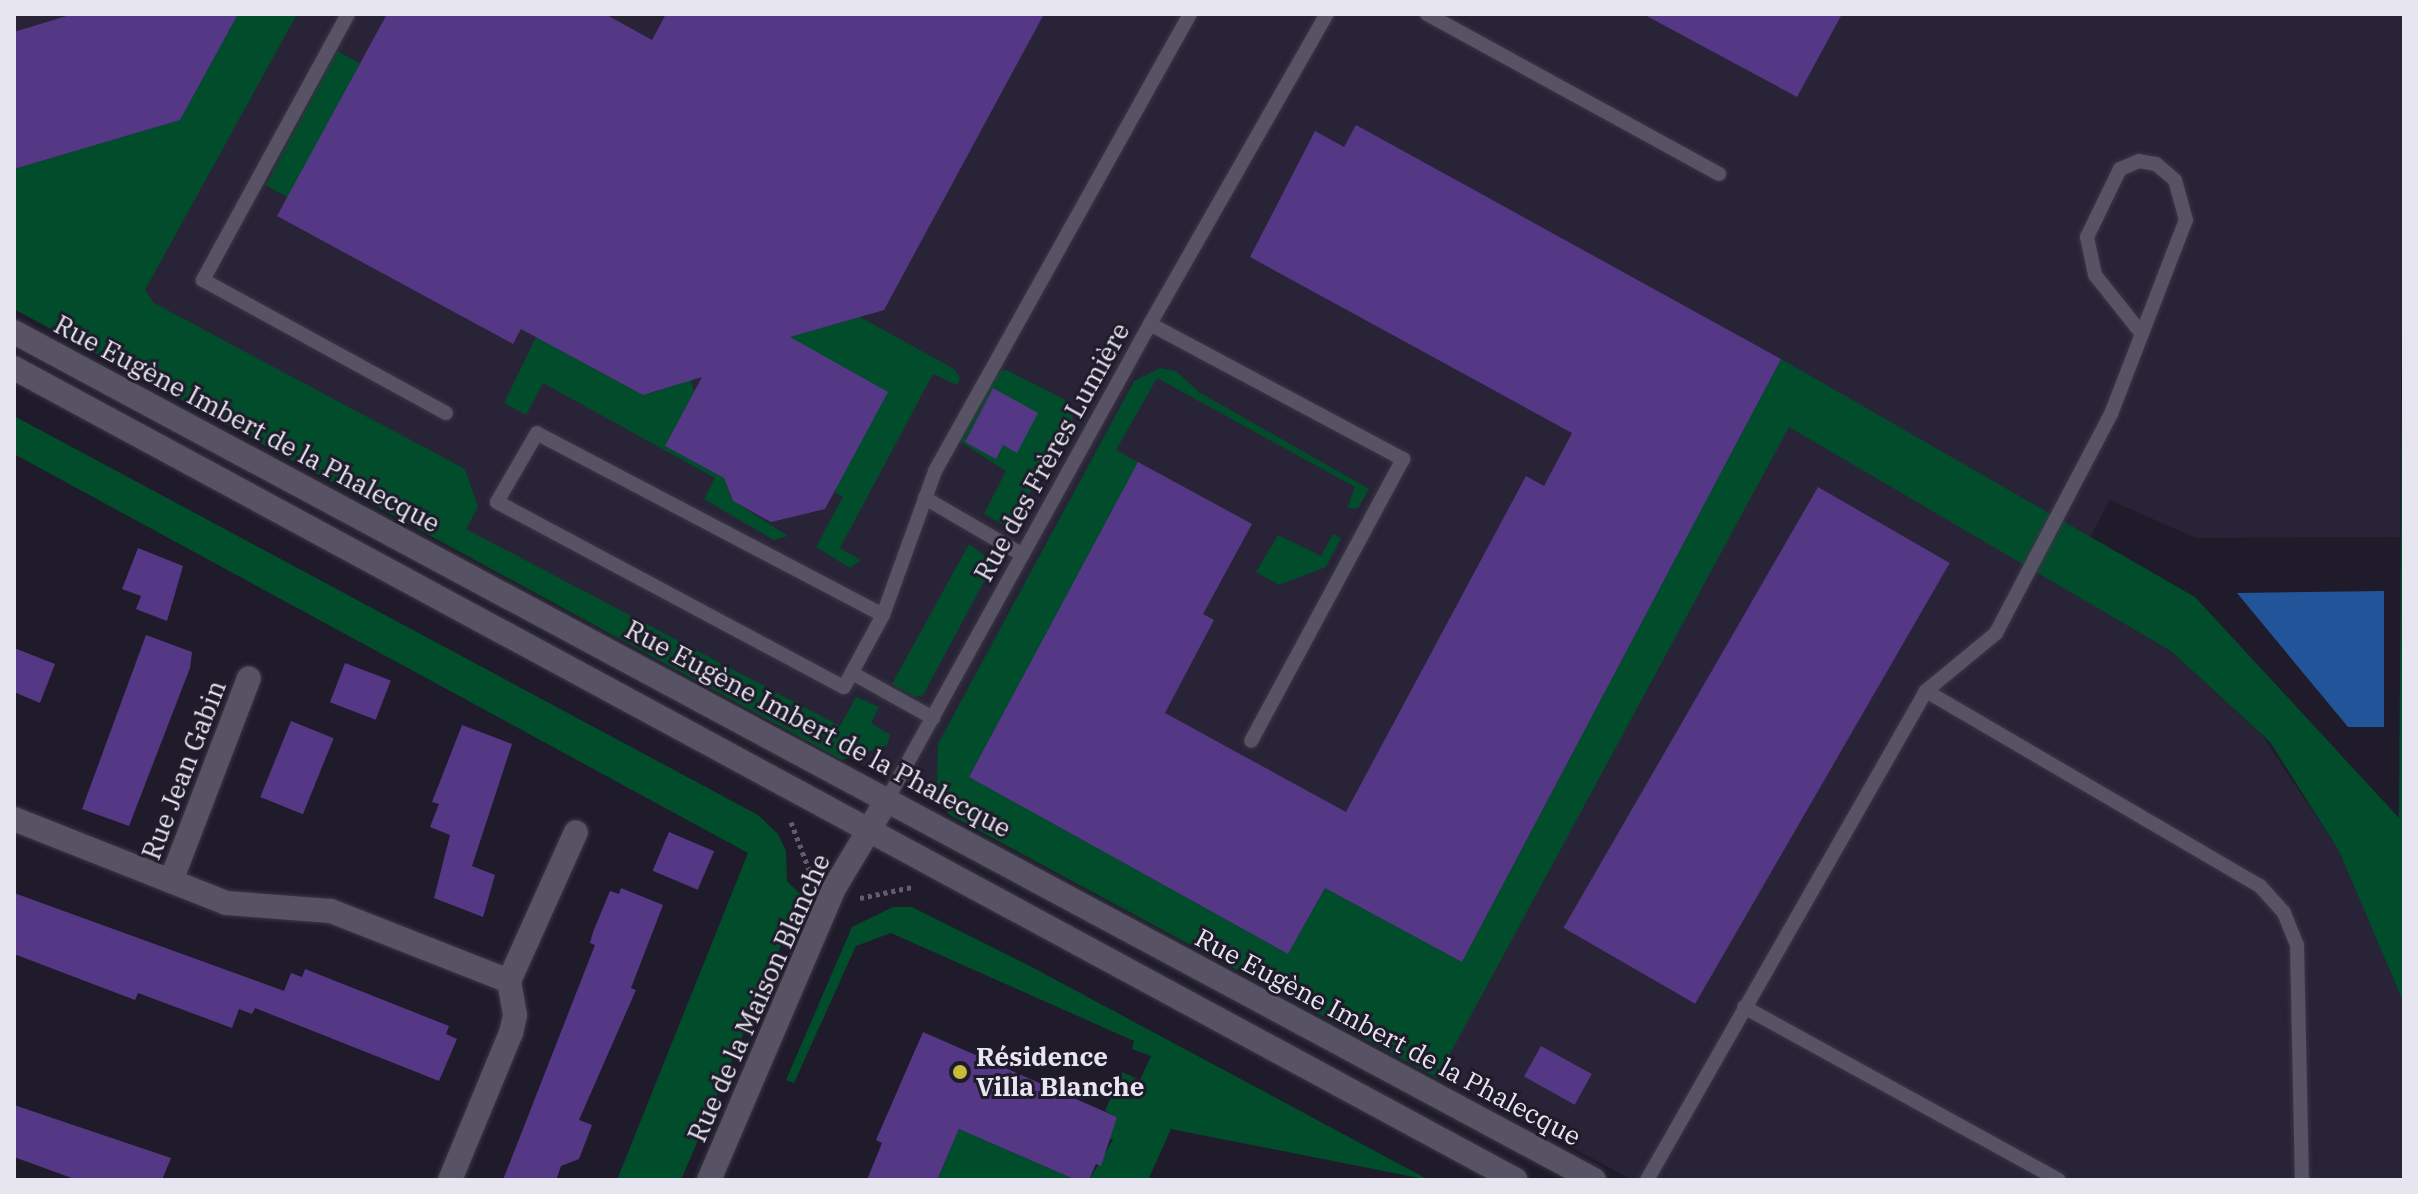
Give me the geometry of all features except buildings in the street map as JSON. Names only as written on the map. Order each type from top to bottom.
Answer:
[{"type":"street","name":"Rue Eugène Imbert de la Phalecque","points":[[14,332],[888,798],[1594,1180]]},
{"type":"street","points":[[14,368],[1516,1180]]},
{"type":"street","name":"Rue Jean Gabin","points":[[171,881],[249,678]]},
{"type":"street","name":"Rue de la Maison Blanche","points":[[709,1180],[833,890],[888,798]]},
{"type":"street","name":"Rue Jean Gabin","points":[[14,819],[244,907],[331,911],[509,981]]},
{"type":"street","points":[[450,1180],[511,1033],[515,1015],[509,981],[576,832]]},
{"type":"lane","points":[[348,14],[203,280],[446,413]]},
{"type":"lane","points":[[883,615],[537,433],[497,502],[844,687],[883,615],[925,498],[1190,14]]},
{"type":"lane","points":[[1150,324],[1327,14]]},
{"type":"lane","points":[[1427,14],[1719,174]]},
{"type":"lane","points":[[1647,1180],[1926,691],[1996,633],[2111,414],[2142,334],[2186,220],[2175,180],[2156,164],[2139,161],[2120,169],[2087,237],[2095,275],[2142,334]]},
{"type":"lane","name":"Rue des Frères Lumière","points":[[888,798],[1150,324],[1403,459],[1251,741]]},
{"type":"lane","points":[[925,498],[1023,555]]},
{"type":"lane","points":[[852,673],[933,718]]},
{"type":"lane","points":[[1926,691],[2260,886],[2284,913],[2297,945],[2302,1180]]},
{"type":"lane","points":[[1744,1007],[2059,1180]]},
{"type":"shaded area","points":[[14,14],[2404,14],[2400,537],[2196,538],[2110,500],[2063,587],[2171,651],[2262,735],[2339,851],[2402,999],[2404,1180],[1632,1180],[14,309]]},
{"type":"green space","points":[[238,14],[297,14],[145,290],[154,303],[465,469],[478,507],[466,529],[840,726],[856,697],[879,707],[871,723],[890,735],[887,745],[842,760],[14,309],[14,169],[180,120]]},
{"type":"green space","points":[[337,51],[360,63],[289,197],[266,185]]},
{"type":"green space","points":[[2404,104],[2404,1021],[2402,999],[2339,851],[2270,742],[2171,651],[1789,427],[1437,1078],[948,814],[937,785],[938,744],[1134,381],[1160,368],[1176,371],[1199,392],[1369,489],[1358,508],[1347,508],[1355,487],[1157,378],[1116,450],[1138,462],[969,777],[1288,954],[1325,888],[1462,962],[1781,359],[2195,597],[2399,818]]},
{"type":"green space","points":[[860,317],[954,369],[960,378],[957,385],[933,374],[840,548],[861,560],[850,568],[816,547],[843,497],[834,492],[790,337]]},
{"type":"green space","points":[[536,337],[643,395],[661,390],[670,373],[688,368],[694,392],[665,446],[724,478],[732,500],[788,536],[774,540],[704,499],[715,478],[543,383],[526,415],[504,403]]},
{"type":"green space","points":[[1007,370],[1069,402],[1073,419],[1009,528],[984,514],[1006,471],[959,441],[997,372]]},
{"type":"green space","points":[[14,416],[758,815],[778,834],[786,851],[787,881],[802,896],[681,1180],[617,1180],[748,853],[14,454]]},
{"type":"green space","points":[[1333,534],[1341,538],[1326,567],[1279,585],[1256,572],[1278,535],[1321,556]]},
{"type":"green space","points":[[969,544],[994,563],[923,695],[914,697],[892,684]]},
{"type":"green space","points":[[893,907],[912,907],[1026,964],[1429,1180],[1171,1129],[1148,1180],[1089,1180],[1113,1140],[1108,1138],[1117,1117],[1105,1111],[1122,1072],[1140,1080],[1151,1056],[1132,1049],[1134,1041],[891,933],[856,946],[794,1083],[786,1080],[852,927]]},
{"type":"green space","points":[[959,1129],[1076,1180],[937,1180]]},
{"type":"water","points":[[2384,591],[2384,727],[2348,727],[2237,593]]},
{"type":"place","name":"Résidence Villa Blanche","points":[[960,1072]]}]
